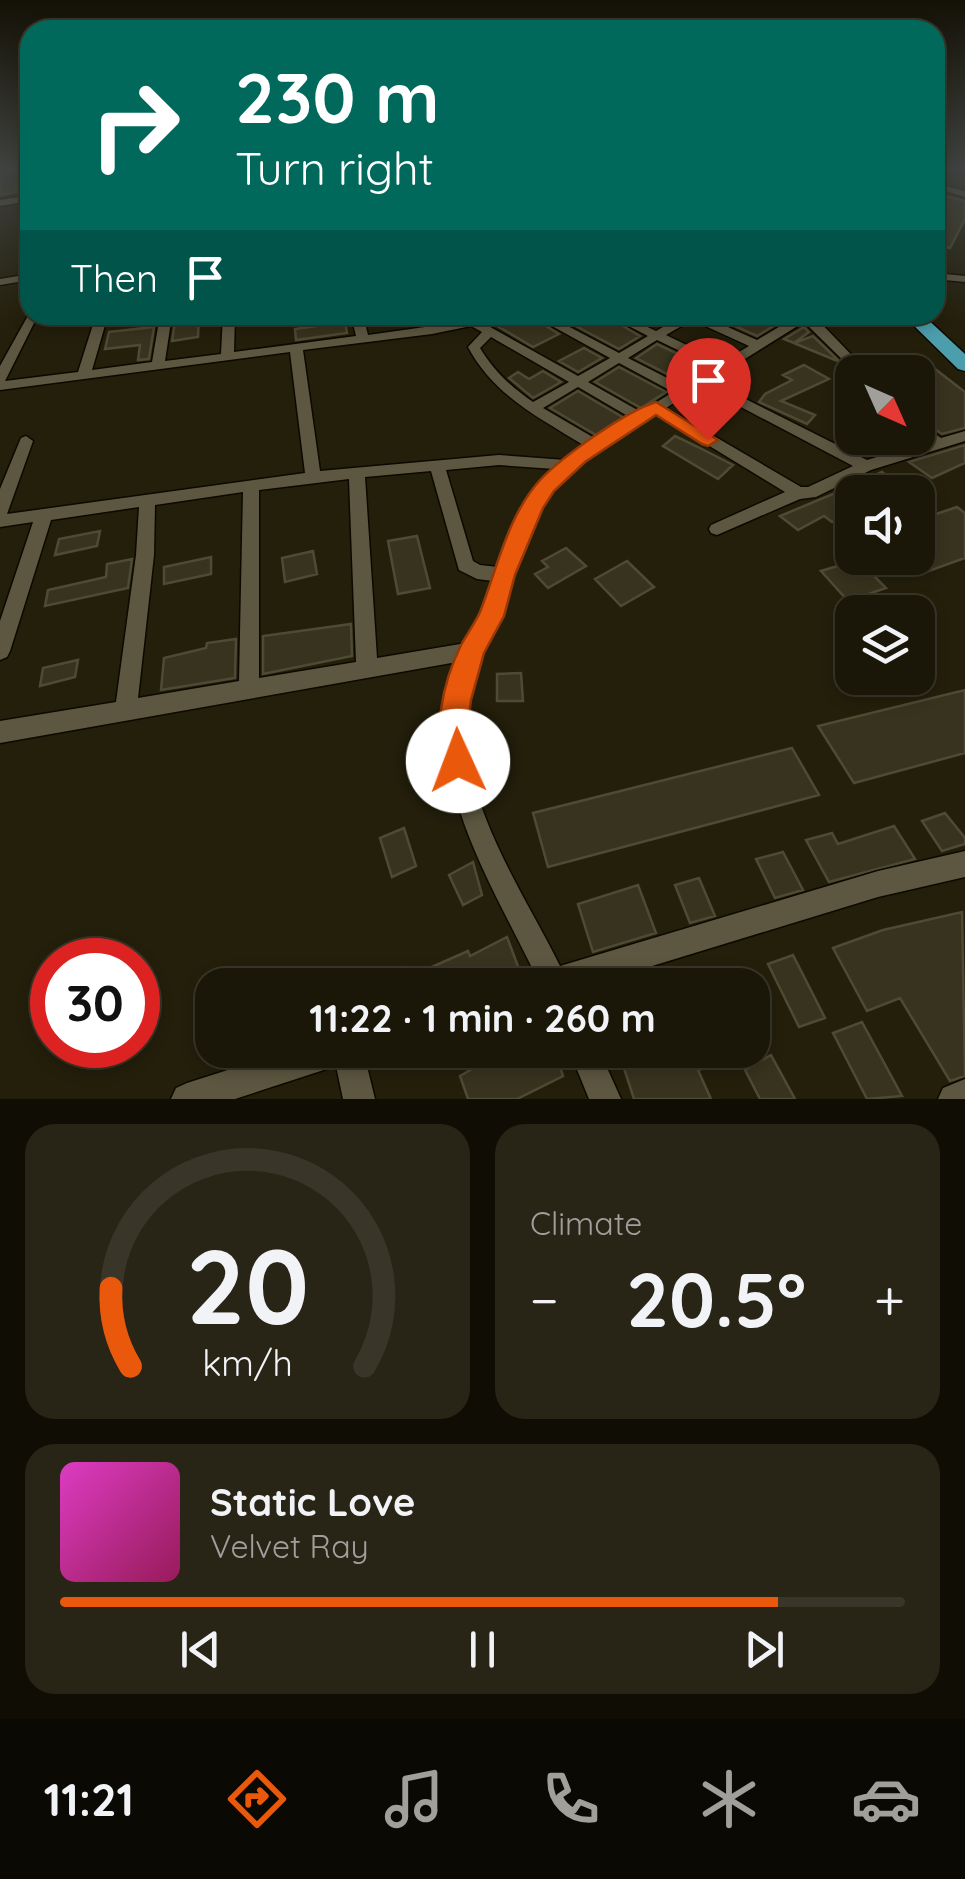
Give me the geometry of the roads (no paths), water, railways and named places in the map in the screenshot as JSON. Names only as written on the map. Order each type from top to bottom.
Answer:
[{"type":"main road","points":[[923,325],[965,365]]},
{"type":"street","points":[[0,382],[27,325]]},
{"type":"street","points":[[84,375],[99,325]]},
{"type":"street","points":[[158,366],[164,325]]},
{"type":"street","points":[[227,357],[229,325]]},
{"type":"street","points":[[360,325],[363,339]]},
{"type":"street","points":[[422,325],[424,331]]},
{"type":"street","points":[[0,382],[158,366],[458,325]]},
{"type":"street","points":[[480,325],[578,382],[648,412],[798,493]]},
{"type":"street","points":[[557,325],[620,358],[691,385],[866,466]]},
{"type":"street","points":[[633,325],[721,366]]},
{"type":"street","points":[[536,407],[674,325]]},
{"type":"street","points":[[713,325],[755,344]]},
{"type":"street","points":[[544,968],[463,785],[452,738],[457,700],[472,651],[491,616],[503,575],[533,507],[546,486],[596,446],[784,325]]},
{"type":"street","points":[[804,325],[841,355]]},
{"type":"street","points":[[490,331],[475,343],[477,354],[496,381],[596,446]]},
{"type":"street","points":[[296,348],[313,478]]},
{"type":"street","points":[[717,529],[866,466],[965,436]]},
{"type":"street","points":[[0,511],[26,441]]},
{"type":"street","points":[[0,522],[356,473],[499,460],[568,465]]},
{"type":"street","points":[[438,466],[465,565],[477,572],[503,575]]},
{"type":"street","points":[[356,473],[366,669]]},
{"type":"street","points":[[249,690],[251,486]]},
{"type":"street","points":[[126,710],[148,501]]},
{"type":"street","points":[[0,651],[44,515]]},
{"type":"street","points":[[0,732],[472,651]]},
{"type":"street","points":[[603,968],[878,884],[965,864]]},
{"type":"street","points":[[187,1099],[283,1068]]},
{"type":"street","points":[[352,1068],[360,1099]]},
{"type":"street","points":[[592,1068],[605,1099]]},
{"type":"street","points":[[954,1099],[965,1095]]}]
